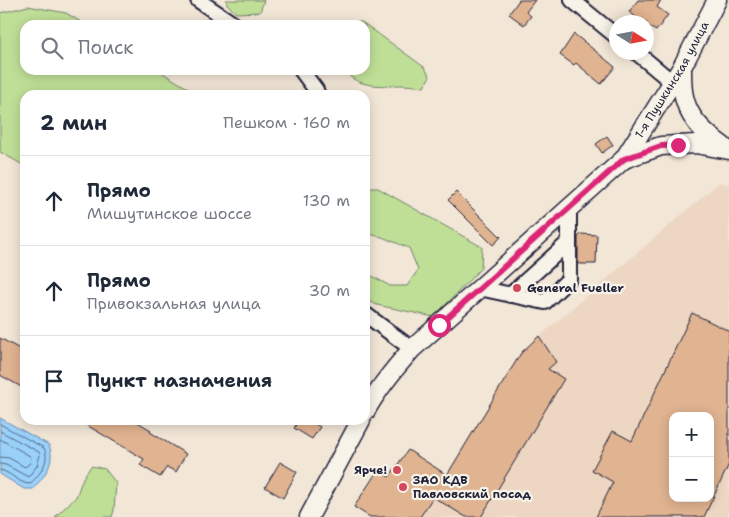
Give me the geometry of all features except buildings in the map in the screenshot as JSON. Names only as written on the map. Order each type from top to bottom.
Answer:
[{"type":"main road","name":"1-я Пушкинская улица","points":[[624,159],[682,67],[717,0]]},
{"type":"main road","points":[[682,67],[683,92],[689,113],[706,134],[728,149]]},
{"type":"main road","points":[[370,403],[389,375],[412,349],[624,159],[661,146],[696,144],[728,149]]},
{"type":"main road","points":[[314,516],[359,425]]},
{"type":"street","points":[[572,0],[609,30]]},
{"type":"street","points":[[200,1],[228,20]]},
{"type":"street","points":[[646,60],[672,82]]},
{"type":"street","points":[[305,75],[316,90]]},
{"type":"street","points":[[479,288],[545,302],[569,279],[569,208]]},
{"type":"street","points":[[510,295],[569,242]]},
{"type":"street","points":[[370,318],[412,349]]},
{"type":"shaded area","points":[[720,182],[729,185],[729,510],[726,517],[370,517],[354,507],[389,477],[408,450],[447,475],[521,352]]},
{"type":"green space","points":[[226,0],[264,0],[260,12],[236,13],[227,4]]},
{"type":"green space","points":[[28,6],[66,13],[78,20],[20,20],[20,75],[166,75],[191,90],[20,90],[20,163],[0,152],[0,13]]},
{"type":"green space","points":[[370,28],[424,67],[430,76],[424,87],[369,85],[349,76],[370,75]]},
{"type":"green space","points":[[370,188],[378,188],[482,247],[481,268],[434,317],[377,305],[370,302],[370,275],[390,286],[407,286],[418,270],[409,248],[370,234]]},
{"type":"green space","points":[[91,466],[105,469],[116,483],[112,517],[55,517],[76,497],[83,478]]},
{"type":"water","points":[[0,418],[49,445],[51,452],[50,464],[33,489],[24,489],[0,474]]},
{"type":"place","name":"General Fueller","points":[[517,288]]},
{"type":"place","name":"Ярче!","points":[[397,470]]},
{"type":"place","name":"ЗАО КДВ Павловский посад","points":[[403,487]]},
{"type":"route","points":[[439,325],[624,159],[661,146],[678,145]]}]
